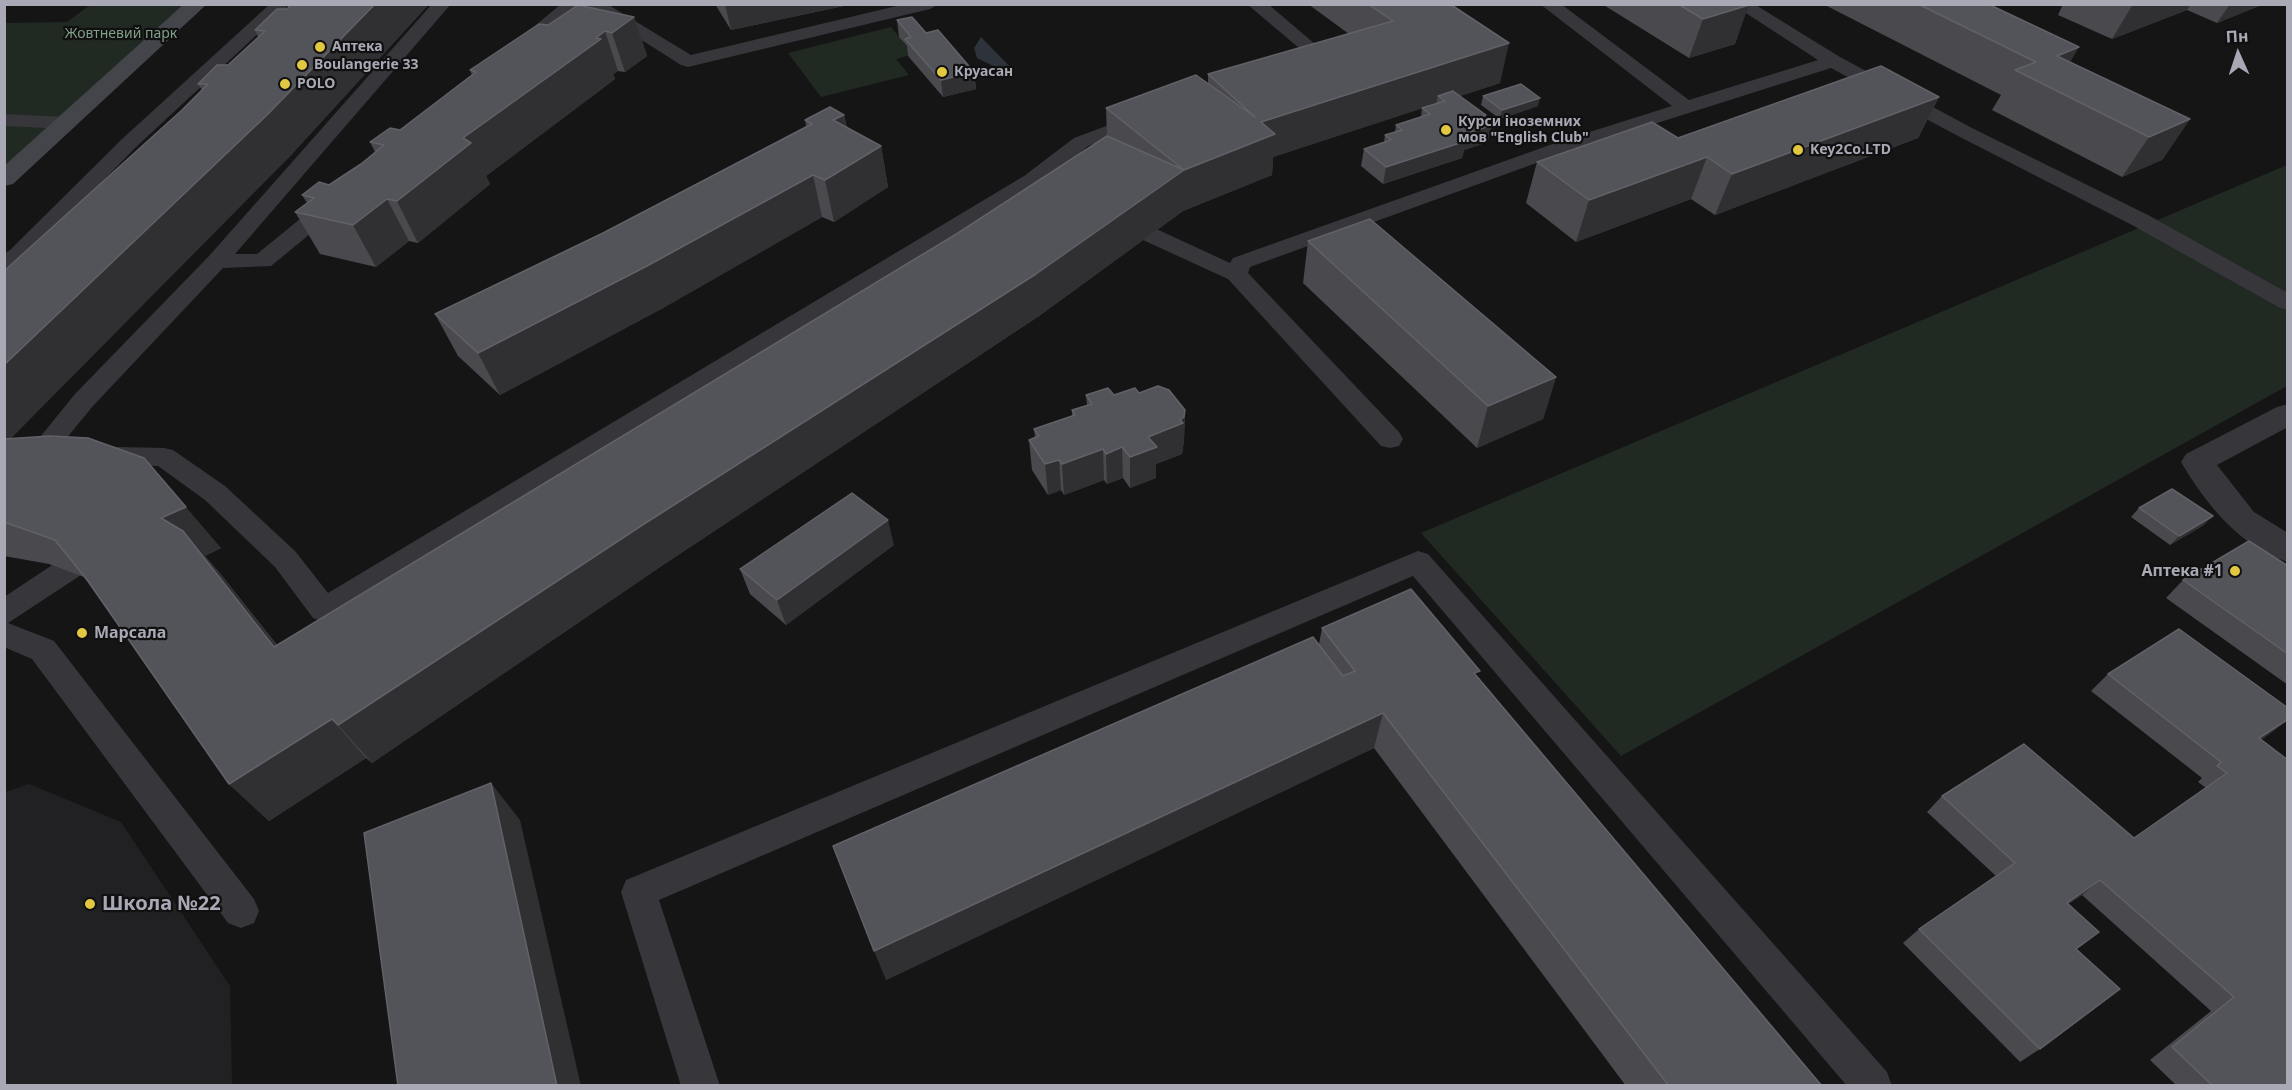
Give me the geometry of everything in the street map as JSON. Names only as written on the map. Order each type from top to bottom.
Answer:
[{"type":"street","points":[[4,179],[197,4]]},
{"type":"street","points":[[2288,414],[2197,462],[2243,521],[2288,550]]},
{"type":"lane","points":[[4,261],[17,256],[128,144],[281,4]]},
{"type":"lane","points":[[442,4],[218,261],[84,400],[49,442],[68,455],[164,457],[189,488],[215,493],[285,560],[324,610],[1032,181],[1081,142],[1164,111]]},
{"type":"lane","points":[[500,65],[572,4]]},
{"type":"lane","points":[[594,4],[688,61],[930,4]]},
{"type":"lane","points":[[1256,4],[1320,56],[1277,69]]},
{"type":"lane","points":[[1550,4],[1687,108]]},
{"type":"lane","points":[[1741,4],[1833,61],[1965,132],[2140,220],[2288,303]]},
{"type":"lane","points":[[1236,274],[1241,262],[1568,146],[1833,61]]},
{"type":"lane","points":[[4,120],[66,123]]},
{"type":"lane","points":[[1032,181],[1054,191]]},
{"type":"lane","points":[[218,261],[263,261],[354,186]]},
{"type":"lane","points":[[1096,211],[1236,274],[1390,439]]},
{"type":"lane","points":[[4,613],[121,534]]},
{"type":"lane","points":[[701,1086],[639,892],[1418,562],[1873,1086]]},
{"type":"lane","points":[[4,634],[43,650],[241,911]]},
{"type":"shaded area","points":[[981,37],[1014,71],[995,67],[977,58],[974,48]]},
{"type":"shaded area","name":"Школа №22","points":[[29,784],[121,822],[230,986],[232,1085],[5,1085],[5,792]]},
{"type":"green space","name":"Жовтневий парк","points":[[90,5],[196,5],[5,178],[4,23],[67,22]]},
{"type":"green space","points":[[891,27],[913,54],[896,59],[909,75],[821,97],[788,53]]},
{"type":"green space","points":[[2287,165],[2287,386],[1621,756],[1421,533]]},
{"type":"building","points":[[291,4],[375,4],[268,114],[4,365],[4,271],[182,110],[208,84],[198,84],[217,65],[228,65],[265,31],[255,30],[277,9],[287,9]]},
{"type":"building","points":[[1368,4],[1450,4],[1509,43],[1261,122],[1275,134],[1184,170],[1106,108],[1196,75],[1255,117],[1208,74],[1393,21]]},
{"type":"building","points":[[1678,4],[1748,4],[1749,5],[1703,19]]},
{"type":"building","points":[[1918,4],[1988,4],[2079,47],[2057,56],[2190,119],[2149,137],[2015,70],[2036,62]]},
{"type":"building","points":[[578,5],[634,17],[612,33],[605,31],[596,38],[601,39],[463,138],[471,143],[397,201],[387,199],[353,225],[295,212],[314,198],[302,195],[319,182],[329,185],[361,164],[384,145],[370,142],[390,128],[400,130],[476,72],[470,70],[539,24],[548,25]]},
{"type":"building","points":[[912,17],[926,33],[938,30],[974,72],[941,80],[905,39],[911,37],[897,20]]},
{"type":"building","points":[[1881,66],[1939,97],[1732,174],[1707,157],[1589,200],[1537,162],[1652,122],[1678,138]]},
{"type":"building","points":[[1521,84],[1540,98],[1502,110],[1483,96]]},
{"type":"building","points":[[1453,91],[1486,115],[1481,117],[1492,125],[1459,136],[1466,141],[1386,167],[1364,149],[1391,140],[1385,135],[1402,130],[1396,125],[1430,114],[1422,108],[1445,101],[1438,96]]},
{"type":"building","points":[[830,107],[844,115],[833,120],[881,146],[825,180],[813,175],[647,266],[478,353],[435,314],[603,233],[812,124],[805,120]]},
{"type":"building","points":[[1107,136],[1184,170],[1036,274],[644,524],[338,725],[332,719],[229,784],[88,581],[55,540],[4,522],[4,439],[50,436],[88,438],[144,458],[186,507],[161,518],[183,531],[274,647],[958,233]]},
{"type":"building","points":[[1370,219],[1556,377],[1488,406],[1308,241]]},
{"type":"building","points":[[1158,386],[1169,390],[1185,410],[1184,417],[1180,420],[1183,423],[1148,437],[1157,447],[1130,457],[1122,447],[1106,454],[1103,449],[1062,464],[1059,460],[1045,464],[1029,440],[1039,436],[1034,429],[1075,415],[1072,410],[1092,404],[1086,395],[1108,388],[1114,395],[1135,388],[1139,393]]},
{"type":"building","points":[[2172,489],[2213,516],[2179,536],[2139,508]]},
{"type":"building","points":[[852,493],[888,520],[777,600],[740,569]]},
{"type":"building","points":[[2249,541],[2288,566],[2288,654],[2183,580]]},
{"type":"building","points":[[1411,589],[1480,671],[1474,673],[1822,1086],[1669,1086],[1383,713],[874,951],[833,846],[1313,637],[1343,676],[1355,671],[1322,628]]},
{"type":"building","points":[[2179,629],[2288,708],[2288,719],[2259,738],[2288,760],[2288,1086],[2213,1086],[2172,1047],[2234,997],[2100,880],[2067,903],[2099,932],[2076,949],[2120,989],[2040,1049],[1919,929],[2015,863],[1942,796],[2024,744],[2134,838],[2227,773],[2217,766],[2221,762],[2108,674]]},
{"type":"building","points":[[491,783],[557,1086],[398,1086],[364,833]]},
{"type":"place","name":"Аптека","points":[[320,47]]},
{"type":"place","name":"Boulangerie 33","points":[[302,65]]},
{"type":"place","name":"Круасан","points":[[942,72]]},
{"type":"place","name":"POLO","points":[[285,84]]},
{"type":"place","name":"Курси іноземних мов \"English Club\"","points":[[1446,130]]},
{"type":"place","name":"Key2Co.LTD","points":[[1798,150]]},
{"type":"place","name":"Аптека #1","points":[[2235,571]]},
{"type":"place","name":"Марсала","points":[[82,633]]},
{"type":"place","name":"Школа №22","points":[[90,904]]}]
